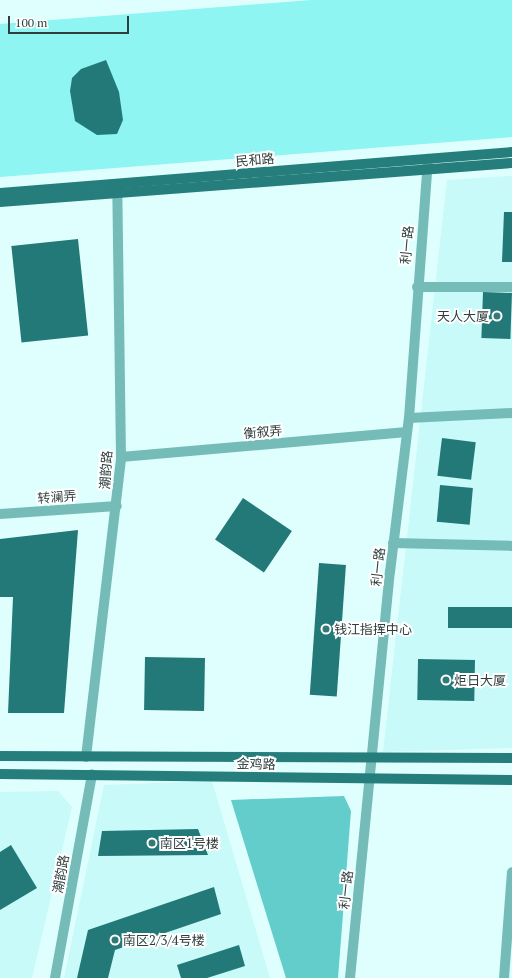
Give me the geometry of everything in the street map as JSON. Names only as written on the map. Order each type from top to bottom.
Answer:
[{"type":"main road","name":"民和路","points":[[0,193],[118,188],[428,164],[512,152]]},
{"type":"main road","name":"民和路","points":[[428,164],[512,163]]},
{"type":"main road","name":"民和路","points":[[0,202],[118,188]]},
{"type":"main road","name":"金鸡路","points":[[0,756],[372,760],[512,758]]},
{"type":"main road","name":"金鸡路","points":[[0,774],[92,774],[370,780],[512,780]]},
{"type":"street","name":"利一路","points":[[350,978],[393,543],[409,418],[417,287],[428,164]]},
{"type":"street","name":"潮韵路","points":[[86,757],[121,457],[118,188]]},
{"type":"street","points":[[417,287],[512,287]]},
{"type":"street","points":[[409,418],[512,414]]},
{"type":"street","name":"衡叙弄","points":[[121,457],[407,432]]},
{"type":"street","name":"转澜弄","points":[[0,514],[116,506]]},
{"type":"street","points":[[393,543],[512,546]]},
{"type":"street","name":"潮韵路","points":[[55,978],[92,774]]},
{"type":"street","points":[[504,978],[512,872]]},
{"type":"shaded area","points":[[311,0],[512,0],[512,137],[0,177],[0,24]]},
{"type":"shaded area","points":[[512,176],[512,748],[383,752],[447,180]]},
{"type":"shaded area","points":[[212,781],[270,978],[64,978],[104,785]]},
{"type":"shaded area","points":[[58,791],[72,807],[32,978],[0,978],[0,792]]},
{"type":"shaded area","points":[[344,796],[351,811],[338,978],[286,978],[231,800]]},
{"type":"building","points":[[106,60],[119,92],[123,120],[117,134],[97,135],[75,121],[70,91],[72,78],[81,69]]},
{"type":"building","points":[[504,212],[512,212],[512,262],[502,262]]},
{"type":"building","points":[[78,239],[88,335],[22,342],[11,246]]},
{"type":"building","name":"天人大厦","points":[[483,292],[512,293],[510,339],[481,338]]},
{"type":"building","points":[[442,438],[476,442],[471,480],[437,476]]},
{"type":"building","points":[[440,485],[473,488],[470,525],[437,522]]},
{"type":"building","points":[[243,498],[292,531],[264,572],[215,539]]},
{"type":"building","points":[[78,530],[64,713],[8,713],[13,597],[0,597],[0,539]]},
{"type":"building","name":"钱江指挥中心","points":[[319,563],[346,565],[337,697],[310,695]]},
{"type":"building","points":[[448,607],[512,607],[512,628],[448,628]]},
{"type":"building","points":[[145,657],[205,658],[204,711],[144,710]]},
{"type":"building","name":"炬日大厦","points":[[418,659],[475,660],[474,701],[417,700]]},
{"type":"building","name":"南区1号楼","points":[[198,829],[208,855],[98,856],[102,831]]},
{"type":"building","points":[[11,845],[37,888],[0,910],[0,852]]},
{"type":"building","name":"南区2/3/4号楼","points":[[214,887],[221,914],[115,950],[108,978],[77,978],[88,930]]},
{"type":"building","points":[[239,945],[245,966],[207,978],[181,978],[177,965]]},
{"type":"place","name":"天人大厦","points":[[497,316]]},
{"type":"place","name":"钱江指挥中心","points":[[326,629]]},
{"type":"place","name":"炬日大厦","points":[[446,680]]},
{"type":"place","name":"南区1号楼","points":[[152,843]]},
{"type":"place","name":"南区2/3/4号楼","points":[[115,940]]}]
